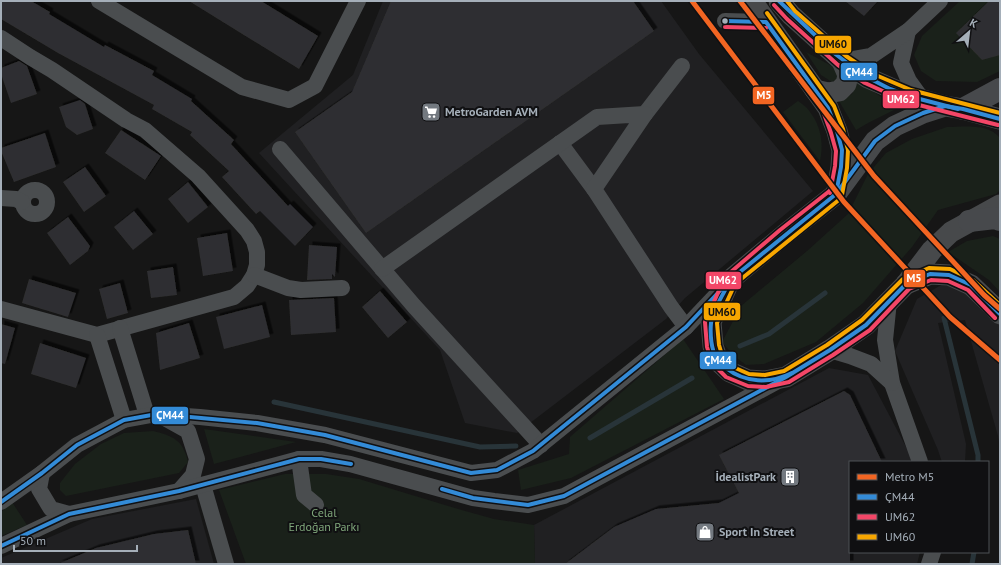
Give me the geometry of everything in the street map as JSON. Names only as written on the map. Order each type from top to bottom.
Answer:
[{"type":"highway","points":[[954,108],[1000,89]]},
{"type":"highway","points":[[969,221],[995,218],[1000,220]]},
{"type":"main road","points":[[752,1],[828,108],[837,131],[842,150],[841,167],[836,194]]},
{"type":"main road","points":[[779,1],[791,15],[842,61],[868,78],[909,96],[1000,119]]},
{"type":"main road","points":[[815,90],[828,93],[839,91],[846,84],[848,75],[842,61]]},
{"type":"main road","points":[[954,108],[923,113],[895,126],[875,141],[836,194],[730,280],[711,322],[713,346],[718,361],[730,372],[748,380],[765,381],[786,377],[830,350],[866,325],[906,284],[932,250],[951,232],[969,221],[1000,206]]},
{"type":"main road","points":[[906,284],[930,274],[949,275],[971,285],[994,306],[1000,314]]},
{"type":"street","points":[[99,1],[242,87],[289,100],[315,86],[358,1]]},
{"type":"street","points":[[842,61],[871,56],[908,31],[940,1]]},
{"type":"street","points":[[725,21],[766,22]]},
{"type":"street","points":[[908,31],[901,63],[909,81],[922,99]]},
{"type":"street","points":[[1,310],[97,335],[234,297],[247,286],[254,275],[257,265],[257,252],[254,241],[247,230],[198,176],[145,130],[126,120],[52,70],[2,41]]},
{"type":"street","points":[[594,189],[645,114],[682,66]]},
{"type":"street","points":[[382,269],[597,117],[645,114]]},
{"type":"street","points":[[560,143],[594,189],[670,307],[686,327]]},
{"type":"street","points":[[280,149],[414,306],[541,445]]},
{"type":"street","points":[[1,198],[16,199],[22,202]]},
{"type":"street","points":[[254,275],[288,288],[301,290],[342,288]]},
{"type":"street","points":[[1,502],[42,473],[77,445],[124,420],[152,415],[200,417],[256,423],[324,434],[470,473],[497,470],[533,451],[541,445],[686,327],[730,280]]},
{"type":"street","points":[[889,301],[885,340],[892,383],[920,461]]},
{"type":"street","points":[[120,328],[152,415],[188,431],[197,459],[193,475],[179,491]]},
{"type":"street","points":[[97,335],[124,420]]},
{"type":"street","points":[[830,350],[871,364],[892,383]]},
{"type":"street","points":[[1,546],[69,514],[179,491],[299,459],[321,459],[350,464],[473,498],[528,505],[564,496],[786,377]]},
{"type":"street","points":[[299,459],[304,495],[316,505]]},
{"type":"street","points":[[42,473],[39,489],[51,509],[69,514]]},
{"type":"street","points":[[204,485],[230,563]]},
{"type":"street","points":[[929,564],[933,553]]},
{"type":"shaded area","points":[[383,1],[661,1],[699,54],[813,191],[685,298],[666,319],[517,433],[465,423],[440,350],[259,153],[353,75]]},
{"type":"shaded area","points":[[943,284],[983,297],[1000,319],[1000,449],[998,436],[965,320],[938,323],[966,444],[965,461],[942,461],[895,351],[917,299]]},
{"type":"shaded area","points":[[829,368],[868,375],[913,461],[849,461],[849,553],[920,553],[917,564],[535,564],[534,525]]},
{"type":"shaded area","points":[[196,499],[214,564],[1,564],[1,558],[92,519]]},
{"type":"green space","points":[[960,1],[1000,1],[1000,71],[977,82],[936,81],[921,71],[914,55],[922,36]]},
{"type":"green space","points":[[806,52],[839,70],[837,79],[832,82],[821,75]]},
{"type":"green space","points":[[857,81],[898,108],[856,130],[839,101],[852,94]]},
{"type":"green space","points":[[798,101],[809,110],[817,123],[821,135],[822,148],[820,161],[783,112]]},
{"type":"green space","points":[[947,127],[982,128],[995,133],[1000,138],[1000,190],[996,194],[938,210],[912,247],[863,303],[816,342],[764,364],[746,365],[734,356],[722,342],[741,306],[807,251],[848,214],[868,174],[886,153],[912,139]]},
{"type":"green space","points":[[993,236],[1000,239],[1000,292],[989,280],[948,252],[967,241]]},
{"type":"green space","points":[[683,339],[724,399],[571,478],[521,490],[518,470],[569,454],[570,437]]},
{"type":"green space","points":[[204,429],[296,442],[214,464]]},
{"type":"green space","points":[[153,431],[172,437],[180,444],[188,462],[179,473],[66,496],[60,490],[60,483],[75,464],[101,444],[124,433]]},
{"type":"green space","name":"Celal Erdoğan Parkı","points":[[285,474],[326,474],[359,479],[494,519],[534,525],[535,564],[246,564],[219,490]]},
{"type":"green space","points":[[12,502],[27,525],[1,536],[1,512]]},
{"type":"building","points":[[1,1],[31,1],[50,12],[49,14],[104,47],[105,45],[154,71],[152,75],[192,99],[191,101],[234,140],[231,144],[288,206],[290,204],[313,227],[295,246],[260,211],[256,214],[222,177],[229,171],[190,135],[192,132],[152,109],[154,105],[58,53],[1,19]]},
{"type":"building","points":[[189,1],[261,1],[318,36],[299,69]]},
{"type":"building","name":"MetroGarden AVM","points":[[391,1],[633,1],[654,31],[366,233],[295,132],[352,92]]},
{"type":"building","points":[[845,1],[878,1],[864,16]]},
{"type":"building","points":[[989,1],[1000,1],[1000,55],[982,60],[956,33]]},
{"type":"building","points":[[19,61],[27,66],[37,94],[11,103],[1,74],[1,68]]},
{"type":"building","points":[[80,100],[85,104],[93,129],[77,135],[66,127],[59,107]]},
{"type":"building","points":[[121,130],[161,156],[145,180],[105,153]]},
{"type":"building","points":[[45,133],[56,167],[14,182],[1,148]]},
{"type":"building","points":[[85,167],[106,196],[84,212],[63,182]]},
{"type":"building","points":[[188,182],[208,207],[188,223],[168,199]]},
{"type":"building","points":[[134,211],[153,234],[133,250],[114,227]]},
{"type":"building","points":[[68,217],[90,246],[88,251],[70,265],[47,233]]},
{"type":"building","points":[[227,233],[233,271],[203,276],[197,238]]},
{"type":"building","points":[[309,245],[337,247],[335,277],[332,274],[332,279],[307,280]]},
{"type":"building","points":[[173,267],[177,295],[151,298],[147,271]]},
{"type":"building","points":[[29,279],[76,293],[68,317],[22,303]]},
{"type":"building","points":[[120,283],[128,313],[107,319],[99,289]]},
{"type":"building","points":[[380,291],[407,322],[388,338],[362,307]]},
{"type":"building","points":[[334,298],[336,332],[291,335],[289,300]]},
{"type":"building","points":[[262,305],[270,337],[224,349],[216,317]]},
{"type":"building","points":[[189,323],[200,358],[160,370],[156,333]]},
{"type":"building","points":[[1,324],[15,328],[5,364],[1,363]]},
{"type":"building","points":[[40,343],[86,358],[76,388],[31,374]]},
{"type":"building","name":"İdealistPark","points":[[844,391],[850,395],[882,461],[849,461],[850,564],[565,564],[614,527],[656,509],[719,503],[739,493],[719,455]]},
{"type":"building","points":[[188,530],[196,564],[58,564],[96,548],[154,534]]},
{"type":"waterway","points":[[740,346],[769,334],[825,293]]},
{"type":"waterway","points":[[944,318],[978,455],[978,461]]},
{"type":"waterway","points":[[590,438],[692,378]]},
{"type":"waterway","points":[[274,402],[480,447],[516,446]]},
{"type":"waterway","points":[[972,564],[974,553]]},
{"type":"metro line","name":"M5","points":[[692,1],[844,202],[950,317],[1000,360]]},
{"type":"metro line","name":"M5","points":[[740,1],[874,176],[984,295],[1000,309]]},
{"type":"transit line","name":"ÇM44","points":[[779,1],[834,53],[863,75],[890,89],[912,97],[958,109]]},
{"type":"transit line","name":"UM60","points":[[787,1],[795,11],[846,56],[871,73],[911,90],[1000,113]]},
{"type":"transit line","name":"UM62","points":[[774,5],[787,19],[838,65],[865,83],[907,102],[998,125]]},
{"type":"transit line","name":"UM60","points":[[767,13],[834,106],[843,129],[848,150],[847,168],[842,195]]},
{"type":"transit line","name":"ÇM44","points":[[725,21],[766,22],[828,108],[837,131],[842,150],[841,167],[836,194]]},
{"type":"transit line","name":"UM62","points":[[761,26],[823,111],[836,151],[830,193]]},
{"type":"transit line","name":"UM62","points":[[725,27],[766,28]]},
{"type":"transit line","name":"ÇM44","points":[[1,502],[42,473],[77,445],[124,420],[157,414],[257,423],[325,435],[471,473],[497,470],[533,451],[686,327],[730,280],[836,194],[875,141],[895,126],[923,113],[945,106],[963,109],[1000,119]]},
{"type":"transit line","name":"UM62","points":[[832,189],[780,230],[725,277],[705,322],[707,347],[712,363],[726,377],[748,386],[766,387],[789,382],[870,330],[909,289],[931,280],[948,281],[968,290],[995,318]]},
{"type":"transit line","name":"UM60","points":[[840,199],[735,284],[717,323],[719,345],[723,358],[733,367],[749,374],[765,375],[784,371],[827,345],[862,320],[903,279],[929,268],[950,269],[973,280],[1000,305]]},
{"type":"transit line","name":"ÇM44","points":[[442,489],[473,498],[528,505],[564,496],[786,377],[830,350],[866,325],[906,284],[930,274],[949,275],[971,285],[1000,314]]},
{"type":"transit line","name":"ÇM44","points":[[728,284],[716,308],[711,323],[712,347],[720,363],[733,373],[749,379],[775,379],[792,373]]},
{"type":"transit line","name":"ÇM44","points":[[1,546],[69,514],[179,491],[299,459],[321,459],[351,464]]},
{"type":"place","name":"MetroGarden AVM","points":[[431,112]]},
{"type":"place","name":"İdealistPark","points":[[790,477]]},
{"type":"place","name":"Sport In Street","points":[[705,532]]}]
